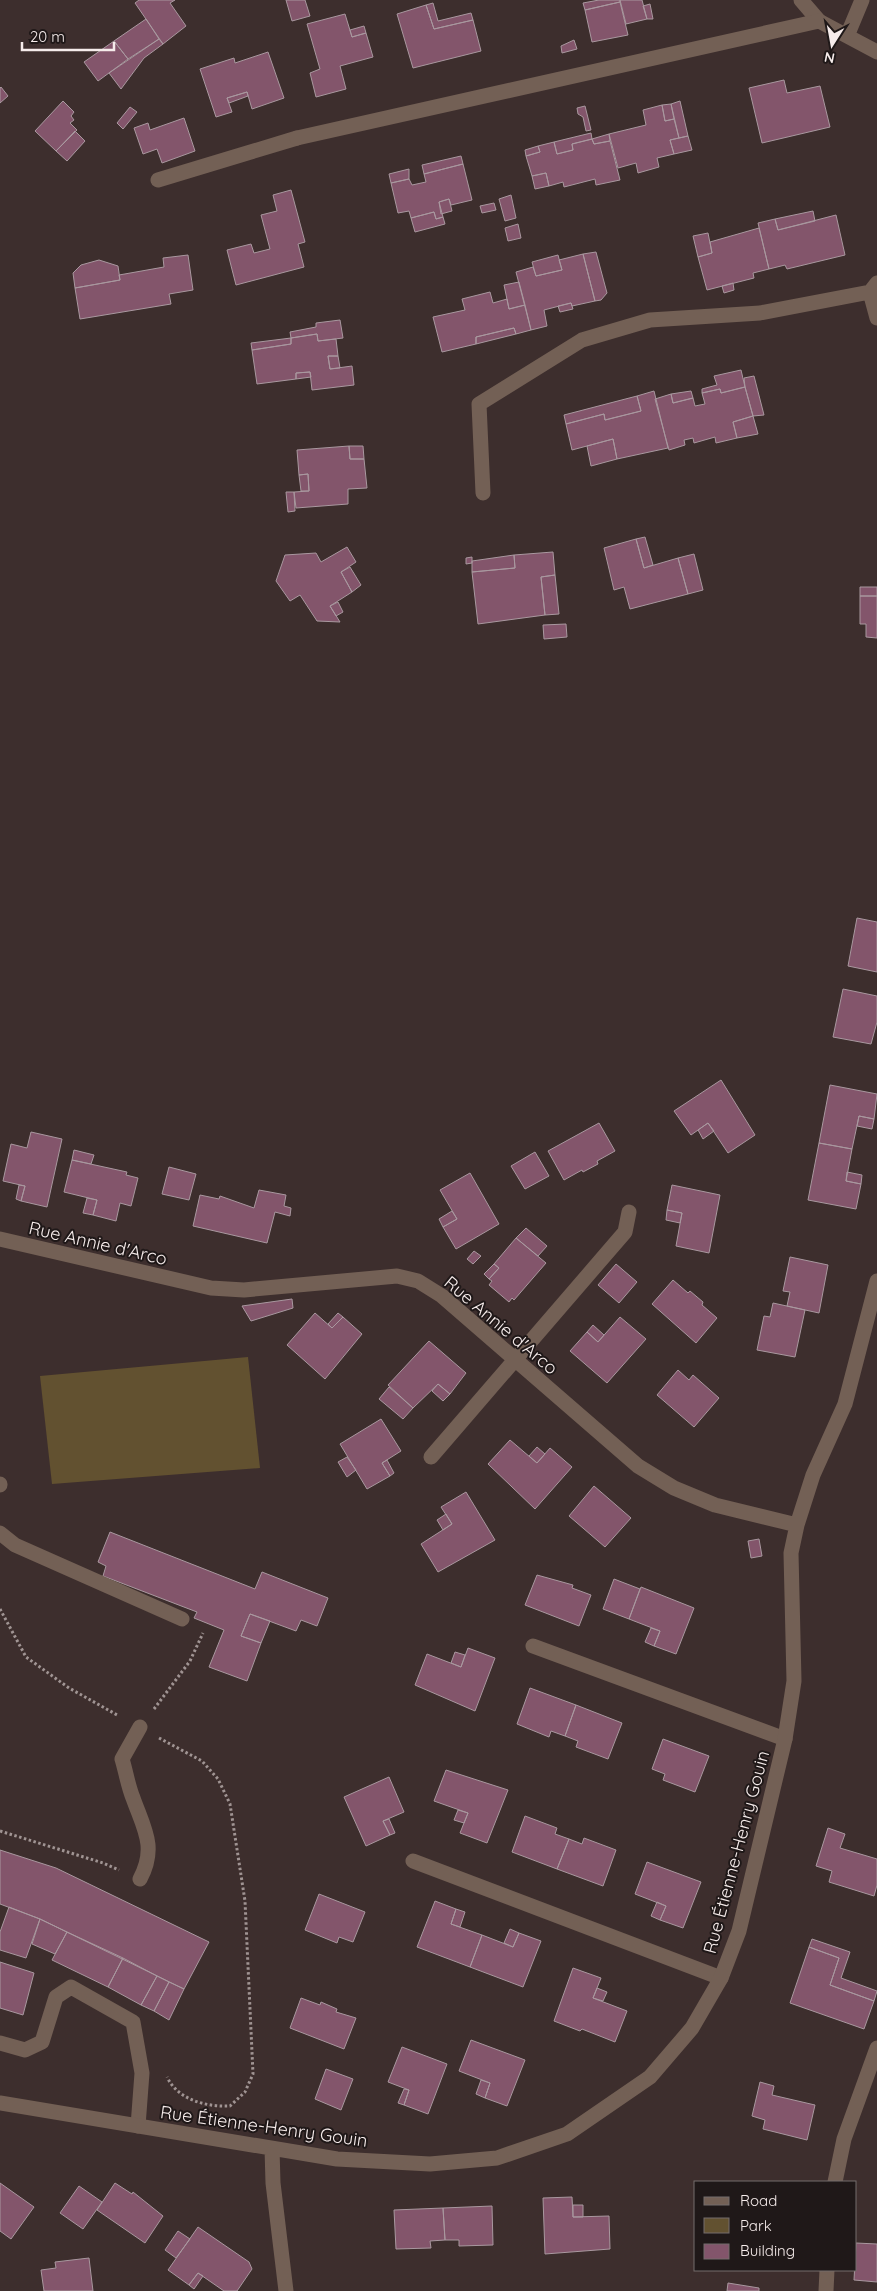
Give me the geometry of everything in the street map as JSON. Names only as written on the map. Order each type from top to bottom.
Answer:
[{"type":"street","points":[[800,0],[819,22],[877,52]]},
{"type":"street","points":[[847,36],[862,0]]},
{"type":"street","points":[[158,180],[297,138],[819,22]]},
{"type":"street","points":[[483,493],[480,404],[582,340],[650,320],[760,314],[873,287],[877,318]]},
{"type":"street","points":[[431,1457],[625,1232],[629,1212]]},
{"type":"street","name":"Rue Annie d'Arco","points":[[0,1239],[211,1288],[244,1290],[397,1276],[418,1282],[442,1296],[638,1466],[674,1488],[715,1505],[797,1525]]},
{"type":"street","name":"Rue Étienne-Henry Gouin","points":[[0,2103],[337,2159],[430,2164],[497,2158],[567,2134],[650,2077],[692,2028],[722,1978],[738,1931],[785,1739],[794,1681],[792,1552],[797,1525],[813,1475],[845,1404],[877,1281]]},
{"type":"street","points":[[0,1532],[15,1545],[182,1619]]},
{"type":"street","points":[[532,1646],[785,1739]]},
{"type":"street","points":[[140,1727],[122,1760],[132,1795],[148,1836],[149,1864],[140,1880]]},
{"type":"street","points":[[413,1860],[722,1978]]},
{"type":"street","points":[[0,2043],[25,2050],[42,2042],[56,1997],[71,1987],[133,2022],[142,2073],[138,2126]]},
{"type":"street","points":[[835,2181],[844,2139],[877,2048]]},
{"type":"street","points":[[272,2148],[273,2182],[286,2291]]},
{"type":"street","points":[[826,2291],[827,2271]]},
{"type":"path","points":[[0,1609],[26,1657],[69,1688],[202,1761],[218,1778],[230,1804],[245,1902],[253,2074],[245,2092],[230,2106],[212,2106],[181,2095],[170,2083],[163,2068]]},
{"type":"path","points":[[140,1727],[190,1661],[203,1633]]},
{"type":"path","points":[[0,1831],[103,1863]]},
{"type":"green space","points":[[248,1357],[260,1468],[52,1484],[40,1376]]},
{"type":"building","points":[[139,0],[175,0],[170,3],[186,26],[163,44],[135,3]]},
{"type":"building","points":[[286,0],[305,0],[310,16],[292,21]]},
{"type":"building","points":[[599,0],[620,0],[620,2],[585,10],[583,3]]},
{"type":"building","points":[[620,0],[642,0],[647,19],[626,24]]},
{"type":"building","points":[[620,2],[628,35],[592,42],[585,10]]},
{"type":"building","points":[[433,3],[438,21],[471,13],[473,20],[434,29],[426,5]]},
{"type":"building","points":[[650,4],[653,19],[647,19],[643,6]]},
{"type":"building","points":[[426,5],[434,29],[473,20],[481,51],[413,68],[397,14]]},
{"type":"building","points":[[345,14],[352,37],[366,33],[373,57],[340,66],[346,89],[316,97],[310,73],[320,69],[307,24]]},
{"type":"building","points":[[146,19],[159,39],[128,59],[114,41]]},
{"type":"building","points":[[364,26],[366,33],[352,37],[350,30]]},
{"type":"building","points":[[159,39],[163,44],[144,58],[121,89],[109,73]]},
{"type":"building","points":[[574,40],[577,49],[562,53],[561,46]]},
{"type":"building","points":[[114,41],[128,59],[98,81],[84,62]]},
{"type":"building","points":[[268,52],[284,98],[252,109],[247,92],[227,98],[232,112],[216,117],[200,69],[234,58],[235,63]]},
{"type":"building","points":[[784,80],[787,93],[820,86],[830,127],[762,143],[749,88]]},
{"type":"building","points":[[0,88],[8,96],[0,103]]},
{"type":"building","points":[[247,92],[248,96],[229,103],[227,98]]},
{"type":"building","points":[[63,101],[74,112],[71,116],[74,120],[70,123],[77,130],[56,151],[35,131]]},
{"type":"building","points":[[680,101],[688,136],[679,138],[671,104]]},
{"type":"building","points":[[671,104],[674,119],[665,121],[662,105]]},
{"type":"building","points":[[662,105],[665,121],[674,119],[679,138],[670,140],[674,154],[657,158],[659,167],[638,173],[636,163],[618,168],[609,134],[646,125],[643,110]]},
{"type":"building","points":[[585,106],[591,130],[586,131],[583,117],[578,114],[577,108]]},
{"type":"building","points":[[130,107],[137,112],[123,129],[117,123]]},
{"type":"building","points":[[184,118],[195,151],[162,163],[157,149],[143,154],[134,128],[148,123],[150,130]]},
{"type":"building","points":[[75,131],[85,141],[67,161],[56,151]]},
{"type":"building","points":[[591,133],[592,139],[572,144],[573,150],[557,154],[554,142]]},
{"type":"building","points":[[609,134],[610,141],[594,144],[592,139]]},
{"type":"building","points":[[688,136],[692,150],[674,154],[670,140]]},
{"type":"building","points":[[592,139],[594,144],[610,141],[620,180],[596,185],[595,179],[564,187],[563,182],[549,186],[546,173],[532,176],[526,156],[540,152],[538,146],[554,142],[557,154],[573,150],[572,144]]},
{"type":"building","points":[[538,146],[540,152],[526,156],[525,150]]},
{"type":"building","points":[[461,156],[463,164],[424,174],[422,165]]},
{"type":"building","points":[[463,164],[472,200],[451,205],[449,199],[439,202],[443,217],[436,219],[434,212],[411,218],[409,211],[398,213],[391,183],[409,179],[412,185],[426,182],[424,174]]},
{"type":"building","points":[[409,169],[409,179],[391,183],[389,174]]},
{"type":"building","points":[[546,173],[549,186],[535,189],[532,176]]},
{"type":"building","points":[[291,190],[305,242],[298,244],[304,267],[236,285],[227,250],[251,244],[254,253],[270,249],[261,215],[277,211],[273,195]]},
{"type":"building","points":[[511,195],[516,218],[505,221],[499,199]]},
{"type":"building","points":[[449,199],[452,211],[441,214],[439,202]]},
{"type":"building","points":[[494,203],[496,210],[482,213],[480,206]]},
{"type":"building","points":[[813,211],[815,221],[778,230],[775,219]]},
{"type":"building","points":[[434,212],[436,219],[443,217],[445,224],[415,232],[411,218]]},
{"type":"building","points":[[836,215],[845,255],[787,269],[785,265],[769,269],[758,223],[775,219],[778,230]]},
{"type":"building","points":[[518,224],[521,238],[508,241],[505,228]]},
{"type":"building","points":[[759,228],[769,269],[753,273],[754,278],[707,290],[698,257],[712,253],[710,242]]},
{"type":"building","points":[[708,233],[712,253],[698,257],[693,236]]},
{"type":"building","points":[[596,252],[607,293],[601,300],[595,301],[583,254]]},
{"type":"building","points":[[583,254],[595,301],[572,306],[571,303],[544,310],[547,326],[531,330],[516,272],[533,267],[536,276],[562,270],[559,260]]},
{"type":"building","points":[[188,255],[193,290],[169,294],[171,304],[80,319],[75,288],[120,280],[119,275],[164,267],[163,258]]},
{"type":"building","points":[[558,255],[562,270],[536,276],[532,262]]},
{"type":"building","points":[[99,260],[118,266],[120,280],[75,288],[73,273],[81,265]]},
{"type":"building","points":[[519,282],[525,305],[509,309],[504,285]]},
{"type":"building","points":[[733,283],[734,290],[724,293],[722,286]]},
{"type":"building","points":[[490,292],[493,303],[507,299],[509,309],[525,305],[531,330],[516,334],[514,328],[476,337],[476,344],[442,352],[433,317],[465,310],[462,299]]},
{"type":"building","points":[[571,303],[573,309],[560,312],[558,306]]},
{"type":"building","points":[[340,320],[343,338],[318,341],[317,334],[291,338],[290,332],[316,327],[316,323]]},
{"type":"building","points":[[514,328],[516,334],[476,344],[476,337]]},
{"type":"building","points":[[317,334],[318,341],[336,339],[338,356],[328,356],[330,369],[352,366],[354,385],[312,390],[310,372],[296,373],[296,379],[257,384],[252,350],[291,344],[291,338]]},
{"type":"building","points":[[291,338],[291,344],[252,350],[251,343]]},
{"type":"building","points":[[328,356],[338,356],[340,368],[330,369]]},
{"type":"building","points":[[741,370],[745,387],[721,393],[720,389],[702,393],[702,389],[717,385],[714,376]]},
{"type":"building","points":[[310,372],[311,377],[296,379],[296,373]]},
{"type":"building","points":[[754,376],[764,415],[753,416],[745,387],[744,378]]},
{"type":"building","points":[[745,387],[753,416],[733,422],[737,438],[716,443],[715,437],[694,443],[693,438],[684,440],[685,445],[669,450],[655,399],[671,394],[673,403],[693,398],[695,406],[705,404],[702,393],[720,389],[721,393]]},
{"type":"building","points":[[654,391],[668,448],[617,459],[613,439],[572,450],[566,424],[604,414],[605,420],[641,411],[637,396]]},
{"type":"building","points":[[691,391],[693,398],[673,403],[671,394]]},
{"type":"building","points":[[637,396],[641,411],[605,420],[604,414],[566,424],[564,415]]},
{"type":"building","points":[[753,416],[758,434],[737,438],[733,422]]},
{"type":"building","points":[[613,439],[617,459],[591,466],[587,446]]},
{"type":"building","points":[[349,446],[350,459],[364,459],[367,488],[348,489],[348,504],[296,508],[294,492],[309,491],[308,474],[299,475],[297,450]]},
{"type":"building","points":[[349,446],[363,446],[364,459],[350,459]]},
{"type":"building","points":[[308,474],[309,491],[301,491],[299,475]]},
{"type":"building","points":[[286,492],[294,492],[295,511],[288,512]]},
{"type":"building","points":[[645,537],[653,565],[644,568],[636,539]]},
{"type":"building","points":[[636,539],[644,568],[678,558],[688,594],[630,609],[624,587],[614,590],[604,548]]},
{"type":"building","points":[[347,547],[356,562],[341,572],[352,592],[330,606],[340,622],[317,621],[300,595],[290,601],[276,581],[285,555],[316,553],[321,562]]},
{"type":"building","points":[[553,552],[555,575],[541,577],[545,615],[478,624],[472,572],[515,568],[514,555]]},
{"type":"building","points":[[694,554],[703,590],[688,594],[678,558]]},
{"type":"building","points":[[514,555],[515,568],[472,572],[472,561]]},
{"type":"building","points":[[472,557],[472,563],[466,564],[466,558]]},
{"type":"building","points":[[350,567],[361,585],[352,592],[341,572]]},
{"type":"building","points":[[555,575],[559,614],[545,615],[541,577]]},
{"type":"building","points":[[860,587],[877,587],[877,596],[860,596]]},
{"type":"building","points":[[860,596],[877,596],[877,638],[866,637],[866,624],[860,624]]},
{"type":"building","points":[[338,602],[343,612],[336,616],[330,606]]},
{"type":"building","points":[[566,624],[567,637],[544,639],[543,625]]},
{"type":"building","points":[[857,918],[877,922],[877,972],[848,966]]},
{"type":"building","points":[[843,989],[877,996],[877,1022],[871,1044],[833,1037]]},
{"type":"building","points":[[721,1080],[755,1135],[728,1153],[708,1123],[691,1135],[674,1111]]},
{"type":"building","points":[[830,1085],[877,1094],[874,1119],[859,1116],[852,1149],[819,1143]]},
{"type":"building","points":[[859,1116],[874,1119],[872,1129],[857,1126]]},
{"type":"building","points":[[599,1123],[615,1151],[597,1161],[598,1164],[564,1180],[548,1151]]},
{"type":"building","points":[[708,1123],[714,1131],[703,1139],[698,1130]]},
{"type":"building","points":[[31,1132],[62,1139],[47,1207],[21,1201],[25,1186],[3,1181],[11,1144],[27,1148]]},
{"type":"building","points":[[819,1143],[852,1149],[846,1181],[861,1184],[856,1209],[808,1200]]},
{"type":"building","points":[[74,1150],[94,1155],[91,1164],[72,1160]]},
{"type":"building","points":[[535,1152],[549,1176],[525,1189],[511,1166]]},
{"type":"building","points":[[72,1160],[127,1172],[126,1175],[138,1178],[131,1206],[120,1203],[116,1221],[93,1215],[97,1200],[64,1192]]},
{"type":"building","points":[[169,1167],[196,1174],[189,1200],[162,1194]]},
{"type":"building","points":[[847,1172],[862,1175],[861,1184],[846,1181]]},
{"type":"building","points":[[470,1173],[499,1224],[456,1249],[443,1227],[457,1219],[440,1190]]},
{"type":"building","points":[[19,1185],[25,1186],[21,1201],[16,1199]]},
{"type":"building","points":[[672,1185],[720,1195],[709,1253],[676,1246],[682,1213],[667,1210]]},
{"type":"building","points":[[259,1190],[286,1195],[284,1206],[291,1208],[290,1216],[275,1212],[267,1243],[193,1226],[200,1195],[219,1199],[220,1196],[254,1208]]},
{"type":"building","points":[[87,1198],[97,1200],[93,1215],[83,1213]]},
{"type":"building","points":[[667,1210],[682,1213],[680,1223],[666,1220]]},
{"type":"building","points":[[452,1211],[457,1219],[443,1227],[439,1219]]},
{"type":"building","points":[[526,1228],[547,1246],[538,1256],[516,1238]]},
{"type":"building","points":[[516,1238],[546,1263],[514,1300],[512,1298],[509,1302],[489,1285],[492,1281],[489,1279],[499,1268],[494,1264]]},
{"type":"building","points":[[474,1251],[481,1256],[473,1264],[467,1259]]},
{"type":"building","points":[[790,1257],[828,1265],[819,1313],[787,1306],[790,1292],[783,1291]]},
{"type":"building","points":[[494,1264],[499,1268],[489,1279],[484,1274]]},
{"type":"building","points":[[616,1264],[637,1282],[619,1303],[598,1285]]},
{"type":"building","points":[[673,1280],[688,1293],[690,1291],[703,1302],[702,1305],[717,1318],[696,1343],[652,1304]]},
{"type":"building","points":[[292,1299],[293,1308],[251,1321],[242,1306]]},
{"type":"building","points":[[773,1303],[805,1310],[795,1357],[757,1350],[764,1316],[770,1317]]},
{"type":"building","points":[[315,1313],[332,1328],[343,1317],[362,1334],[325,1379],[287,1345]]},
{"type":"building","points":[[338,1313],[343,1317],[332,1328],[328,1324]]},
{"type":"building","points":[[620,1317],[646,1339],[607,1383],[570,1351],[587,1332],[598,1342]]},
{"type":"building","points":[[593,1325],[604,1335],[598,1342],[587,1332]]},
{"type":"building","points":[[429,1341],[466,1373],[450,1394],[438,1384],[413,1408],[388,1385]]},
{"type":"building","points":[[678,1370],[689,1380],[693,1375],[719,1398],[694,1427],[657,1395]]},
{"type":"building","points":[[438,1384],[450,1394],[443,1401],[432,1391]]},
{"type":"building","points":[[389,1387],[413,1408],[403,1419],[379,1399]]},
{"type":"building","points":[[381,1419],[401,1451],[382,1463],[390,1476],[367,1489],[340,1444]]},
{"type":"building","points":[[510,1440],[537,1463],[550,1448],[572,1467],[535,1509],[488,1464]]},
{"type":"building","points":[[537,1447],[545,1454],[537,1463],[529,1456]]},
{"type":"building","points":[[347,1457],[356,1470],[347,1477],[338,1462]]},
{"type":"building","points":[[387,1460],[394,1473],[390,1476],[382,1463]]},
{"type":"building","points":[[594,1486],[631,1518],[605,1547],[569,1516]]},
{"type":"building","points":[[466,1492],[495,1540],[438,1572],[421,1544],[452,1524],[441,1507]]},
{"type":"building","points":[[446,1514],[452,1524],[443,1530],[437,1520]]},
{"type":"building","points":[[110,1532],[255,1589],[262,1572],[328,1598],[317,1626],[301,1620],[296,1631],[250,1614],[241,1636],[261,1643],[247,1681],[209,1667],[224,1630],[194,1618],[197,1612],[103,1576],[106,1566],[98,1562]]},
{"type":"building","points":[[759,1539],[762,1556],[751,1558],[748,1541]]},
{"type":"building","points":[[537,1575],[573,1585],[572,1588],[591,1595],[579,1626],[525,1605]]},
{"type":"building","points":[[614,1579],[640,1589],[629,1619],[603,1609]]},
{"type":"building","points":[[641,1587],[694,1608],[676,1654],[654,1646],[660,1631],[629,1619]]},
{"type":"building","points":[[250,1614],[270,1621],[261,1643],[241,1636]]},
{"type":"building","points":[[651,1628],[660,1631],[654,1646],[645,1642]]},
{"type":"building","points":[[468,1648],[495,1658],[475,1711],[415,1685],[427,1654],[461,1667]]},
{"type":"building","points":[[455,1652],[465,1655],[461,1667],[451,1663]]},
{"type":"building","points":[[530,1688],[576,1705],[565,1736],[551,1731],[549,1737],[517,1724]]},
{"type":"building","points":[[576,1705],[622,1723],[608,1759],[576,1747],[578,1741],[565,1736]]},
{"type":"building","points":[[663,1739],[709,1756],[695,1792],[663,1780],[665,1774],[652,1769]]},
{"type":"building","points":[[446,1770],[508,1790],[487,1843],[460,1833],[468,1813],[434,1801]]},
{"type":"building","points":[[389,1777],[404,1812],[383,1821],[390,1835],[366,1846],[344,1797]]},
{"type":"building","points":[[458,1810],[468,1813],[464,1823],[454,1820]]},
{"type":"building","points":[[525,1816],[557,1828],[555,1834],[569,1839],[557,1869],[512,1852]]},
{"type":"building","points":[[389,1819],[395,1833],[390,1835],[383,1821]]},
{"type":"building","points":[[828,1828],[845,1834],[840,1848],[877,1859],[877,1885],[874,1896],[829,1882],[832,1871],[816,1866]]},
{"type":"building","points":[[584,1838],[616,1850],[603,1886],[557,1869],[569,1839],[582,1844]]},
{"type":"building","points":[[0,1850],[56,1868],[209,1942],[184,1989],[40,1919],[0,1904]]},
{"type":"building","points":[[647,1862],[701,1882],[683,1928],[660,1920],[666,1906],[635,1894]]},
{"type":"building","points":[[319,1894],[365,1912],[353,1942],[339,1937],[337,1943],[305,1930]]},
{"type":"building","points":[[435,1901],[456,1909],[451,1924],[482,1935],[470,1967],[417,1947]]},
{"type":"building","points":[[657,1902],[666,1906],[660,1920],[651,1916]]},
{"type":"building","points":[[9,1907],[40,1919],[26,1958],[0,1950],[0,1932]]},
{"type":"building","points":[[456,1909],[465,1912],[460,1927],[451,1924]]},
{"type":"building","points":[[40,1919],[67,1932],[55,1954],[32,1944]]},
{"type":"building","points":[[510,1929],[519,1933],[513,1947],[504,1943]]},
{"type":"building","points":[[67,1932],[123,1958],[108,1987],[52,1960]]},
{"type":"building","points":[[519,1933],[541,1941],[523,1987],[470,1967],[482,1935],[513,1947]]},
{"type":"building","points":[[812,1939],[850,1952],[841,1978],[877,1991],[874,2001],[830,1985],[839,1958],[809,1947]]},
{"type":"building","points":[[809,1947],[839,1958],[830,1985],[874,2001],[864,2029],[790,2003]]},
{"type":"building","points":[[123,1958],[157,1976],[141,2005],[108,1987]]},
{"type":"building","points":[[0,1962],[34,1973],[23,2015],[0,2008]]},
{"type":"building","points":[[573,1968],[601,1978],[593,1998],[627,2011],[615,2042],[582,2029],[580,2031],[554,2021]]},
{"type":"building","points":[[157,1976],[169,1982],[154,2011],[141,2005]]},
{"type":"building","points":[[169,1982],[184,1989],[169,2020],[154,2011]]},
{"type":"building","points":[[597,1988],[607,1992],[603,2001],[593,1998]]},
{"type":"building","points":[[301,1998],[320,2005],[321,2002],[337,2009],[336,2012],[356,2018],[344,2049],[290,2028]]},
{"type":"building","points":[[471,2040],[525,2060],[507,2106],[485,2098],[490,2083],[459,2071]]},
{"type":"building","points":[[402,2047],[447,2064],[428,2114],[404,2105],[409,2090],[388,2082]]},
{"type":"building","points":[[326,2069],[353,2079],[341,2110],[315,2099]]},
{"type":"building","points":[[481,2080],[490,2083],[485,2098],[476,2094]]},
{"type":"building","points":[[760,2082],[774,2086],[772,2095],[815,2105],[807,2140],[763,2129],[765,2120],[752,2116]]},
{"type":"building","points":[[404,2089],[409,2090],[404,2105],[398,2103]]},
{"type":"building","points":[[0,2183],[34,2207],[11,2239],[0,2231]]},
{"type":"building","points":[[115,2183],[132,2194],[133,2192],[163,2216],[145,2243],[97,2210]]},
{"type":"building","points":[[79,2186],[102,2202],[83,2229],[60,2213]]},
{"type":"building","points":[[572,2197],[573,2217],[609,2216],[610,2249],[545,2254],[543,2198]]},
{"type":"building","points":[[573,2205],[583,2205],[583,2217],[573,2217]]},
{"type":"building","points":[[492,2206],[493,2245],[459,2246],[459,2240],[445,2240],[443,2208]]},
{"type":"building","points":[[443,2208],[445,2240],[430,2241],[431,2248],[396,2249],[394,2210]]},
{"type":"building","points":[[198,2227],[249,2262],[252,2269],[237,2291],[224,2291],[198,2273],[189,2285],[168,2270]]},
{"type":"building","points":[[178,2231],[190,2239],[176,2258],[165,2250]]},
{"type":"building","points":[[857,2243],[877,2244],[877,2282],[854,2280],[854,2271],[857,2271]]},
{"type":"building","points":[[89,2258],[93,2291],[44,2291],[41,2270],[56,2268],[55,2262]]},
{"type":"building","points":[[198,2273],[203,2276],[194,2289],[189,2285]]},
{"type":"building","points":[[728,2283],[759,2288],[759,2291],[727,2291]]}]
